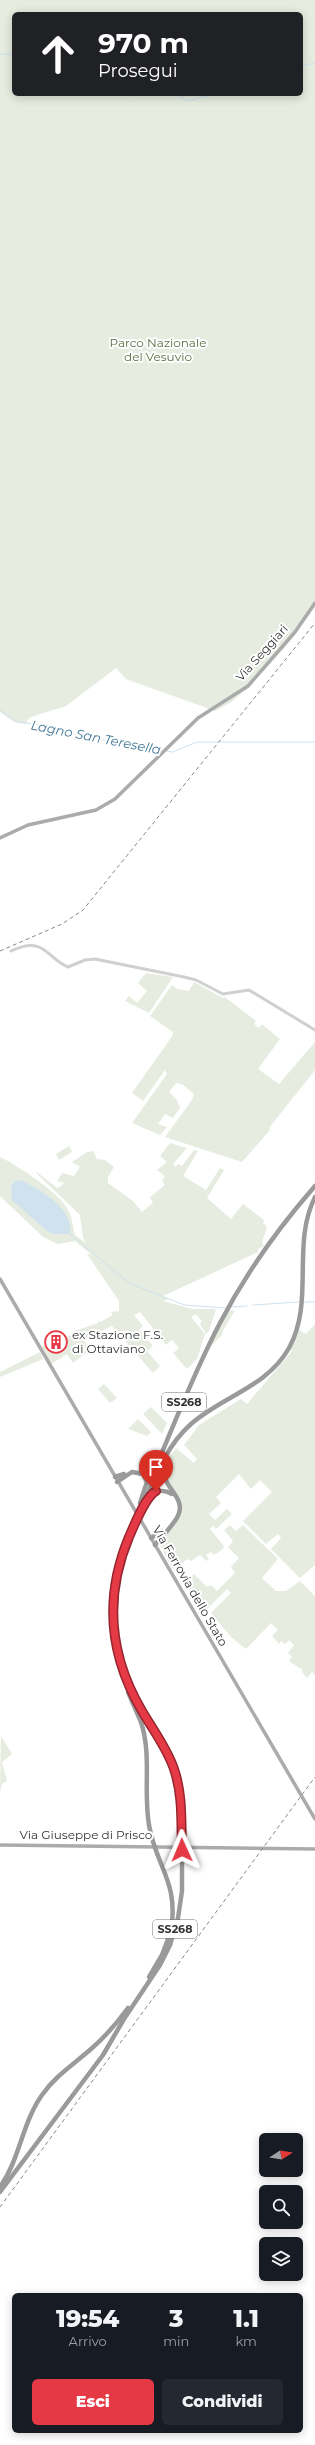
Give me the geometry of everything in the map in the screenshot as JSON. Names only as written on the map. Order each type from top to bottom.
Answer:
[{"type":"highway","name":"SS268","points":[[0,2192],[104,2055],[158,1964],[171,1931],[173,1909],[170,1886],[149,1827],[147,1805],[148,1761],[141,1722],[120,1672],[112,1644],[109,1609],[115,1572],[140,1508],[166,1451],[203,1358],[226,1311],[287,1221],[315,1186]]},
{"type":"highway","name":"SS268","points":[[166,1451],[195,1421],[260,1381],[276,1366],[288,1348],[300,1314],[303,1235],[308,1215],[315,1197]]},
{"type":"highway","points":[[116,1479],[131,1470],[148,1471],[166,1451]]},
{"type":"highway","points":[[155,1545],[178,1517],[180,1508],[178,1499],[167,1485],[164,1475],[166,1451]]},
{"type":"highway","points":[[116,1479],[132,1472],[143,1474],[147,1482],[140,1508]]},
{"type":"highway","points":[[140,1508],[156,1491],[167,1491],[175,1496],[178,1502],[176,1516],[158,1535],[151,1538]]},
{"type":"highway","name":"SS268","points":[[0,2187],[12,2166],[34,2108],[48,2086],[98,2042],[136,1999],[160,1965],[175,1931],[182,1891],[180,1794],[176,1774],[169,1756],[129,1687],[116,1650],[112,1614],[115,1572],[136,1519]]},
{"type":"main road","name":"Via Seggiari","points":[[0,838],[28,825],[102,808],[127,789],[198,718],[248,686],[300,626],[315,603]]},
{"type":"main road","name":"Via Ferrovia dello Stato","points":[[0,1279],[315,1819]]},
{"type":"main road","name":"Via Giuseppe di Prisco","points":[[0,1845],[315,1849]]},
{"type":"street","points":[[11,951],[29,946],[43,948],[68,967],[85,960],[95,960],[196,980],[223,994],[249,990],[315,1030]]},
{"type":"green space","name":"Parco Nazionale del Vesuvio","points":[[0,0],[315,0],[315,607],[286,646],[248,688],[230,703],[215,711],[126,679],[116,668],[66,706],[31,717],[28,719],[26,724],[14,722],[0,712]]},
{"type":"green space","points":[[146,973],[173,977],[149,1013],[125,1001],[129,996],[137,1003],[147,991],[138,983]]},
{"type":"green space","points":[[194,982],[223,998],[225,997],[256,1021],[254,1024],[259,1028],[262,1024],[280,1039],[258,1069],[279,1084],[315,1042],[315,1070],[269,1128],[270,1130],[242,1162],[165,1137],[192,1100],[194,1094],[182,1084],[176,1083],[169,1092],[177,1100],[180,1108],[173,1118],[165,1114],[158,1124],[167,1127],[160,1135],[132,1123],[167,1074],[165,1070],[143,1101],[132,1093],[173,1035],[173,1032],[150,1016],[172,985],[177,989],[189,991]]},
{"type":"green space","points":[[170,1143],[187,1148],[173,1164],[176,1167],[178,1164],[182,1166],[194,1150],[198,1151],[183,1176],[206,1190],[220,1168],[224,1170],[207,1198],[231,1219],[243,1204],[264,1220],[263,1223],[267,1227],[262,1242],[264,1246],[258,1249],[258,1252],[163,1296],[169,1299],[163,1301],[192,1309],[216,1309],[209,1331],[206,1334],[200,1324],[202,1321],[196,1314],[191,1317],[205,1334],[197,1359],[187,1369],[173,1353],[179,1348],[172,1340],[166,1345],[140,1312],[134,1315],[143,1326],[139,1330],[153,1346],[147,1351],[160,1366],[153,1373],[112,1326],[83,1339],[90,1350],[73,1363],[67,1354],[51,1364],[41,1347],[50,1342],[52,1346],[61,1342],[59,1339],[72,1335],[72,1332],[98,1323],[99,1320],[100,1322],[113,1315],[111,1312],[119,1311],[119,1301],[87,1254],[91,1254],[75,1241],[58,1244],[43,1237],[0,1196],[0,1157],[17,1166],[55,1194],[62,1201],[69,1211],[75,1235],[86,1243],[83,1238],[80,1215],[37,1174],[37,1172],[57,1188],[60,1187],[64,1183],[57,1181],[62,1173],[74,1176],[80,1167],[72,1162],[87,1152],[93,1151],[97,1159],[105,1160],[114,1167],[108,1177],[108,1183],[133,1201],[142,1212],[153,1203],[150,1197],[165,1185],[162,1181],[165,1176],[157,1170],[167,1162],[160,1156]]},
{"type":"green space","points":[[69,1146],[72,1152],[59,1160],[56,1154]]},
{"type":"green space","points":[[229,1310],[235,1311],[222,1332],[223,1334],[210,1347]]},
{"type":"green space","points":[[315,1324],[315,1565],[300,1578],[271,1549],[281,1538],[278,1534],[266,1544],[243,1521],[272,1492],[260,1480],[251,1489],[239,1474],[216,1497],[221,1503],[209,1514],[215,1520],[227,1509],[232,1514],[216,1529],[213,1526],[210,1529],[224,1546],[223,1549],[214,1555],[211,1552],[206,1555],[209,1559],[206,1561],[200,1555],[191,1561],[188,1559],[172,1569],[163,1551],[164,1548],[159,1546],[181,1512],[171,1491],[167,1477],[166,1469],[170,1455],[176,1448],[194,1463],[197,1459],[184,1445],[199,1425],[241,1399],[247,1404],[292,1351],[290,1349],[299,1330],[306,1334]]},
{"type":"green space","points":[[40,1352],[43,1359],[0,1377],[0,1372]]},
{"type":"green space","points":[[104,1384],[117,1398],[110,1403],[98,1389]]},
{"type":"green space","points":[[151,1407],[167,1423],[162,1434],[143,1414]]},
{"type":"green space","points":[[138,1419],[151,1432],[147,1436],[128,1429]]},
{"type":"green space","points":[[230,1525],[236,1531],[243,1525],[278,1559],[262,1578],[276,1591],[286,1591],[300,1581],[315,1596],[315,1675],[312,1672],[307,1678],[302,1672],[303,1670],[289,1661],[292,1657],[288,1653],[294,1645],[289,1640],[285,1644],[281,1641],[279,1644],[272,1636],[278,1630],[271,1623],[246,1649],[231,1637],[211,1613],[231,1593],[227,1589],[207,1609],[189,1587],[194,1582],[190,1578],[194,1574],[207,1587],[211,1585],[217,1591],[235,1573],[231,1567],[239,1558],[228,1547],[233,1541],[224,1530]]},
{"type":"green space","points":[[1,1736],[12,1754],[2,1762],[7,1781],[2,1784],[0,1792]]},
{"type":"water","points":[[21,1180],[46,1195],[61,1208],[67,1216],[70,1225],[70,1234],[53,1234],[47,1231],[12,1200],[11,1187],[15,1181]]},
{"type":"waterway","points":[[0,54],[12,55]]},
{"type":"waterway","points":[[303,66],[315,63]]},
{"type":"waterway","points":[[179,96],[188,101],[207,96]]},
{"type":"waterway","name":"Lagno San Teresella","points":[[0,710],[16,722],[42,725],[73,734],[162,751]]},
{"type":"waterway","name":"Lagno San Teresella","points":[[165,751],[173,752],[197,742],[315,742]]},
{"type":"waterway","points":[[70,1234],[129,1283],[184,1305],[225,1308]]},
{"type":"waterway","points":[[253,1305],[299,1302]]},
{"type":"waterway","points":[[304,1302],[315,1302]]},
{"type":"waterway","points":[[231,1307],[247,1306]]},
{"type":"railway","points":[[0,951],[62,924],[83,910],[315,623]]},
{"type":"railway","points":[[0,2207],[315,1777]]},
{"type":"place","name":"ex Stazione F.S. di Ottaviano","points":[[56,1342]]},
{"type":"route","points":[[156,1491],[147,1499],[121,1556],[114,1582],[112,1618],[116,1650],[125,1678],[142,1711],[166,1749],[174,1769],[179,1786],[181,1802],[182,1850]]}]
